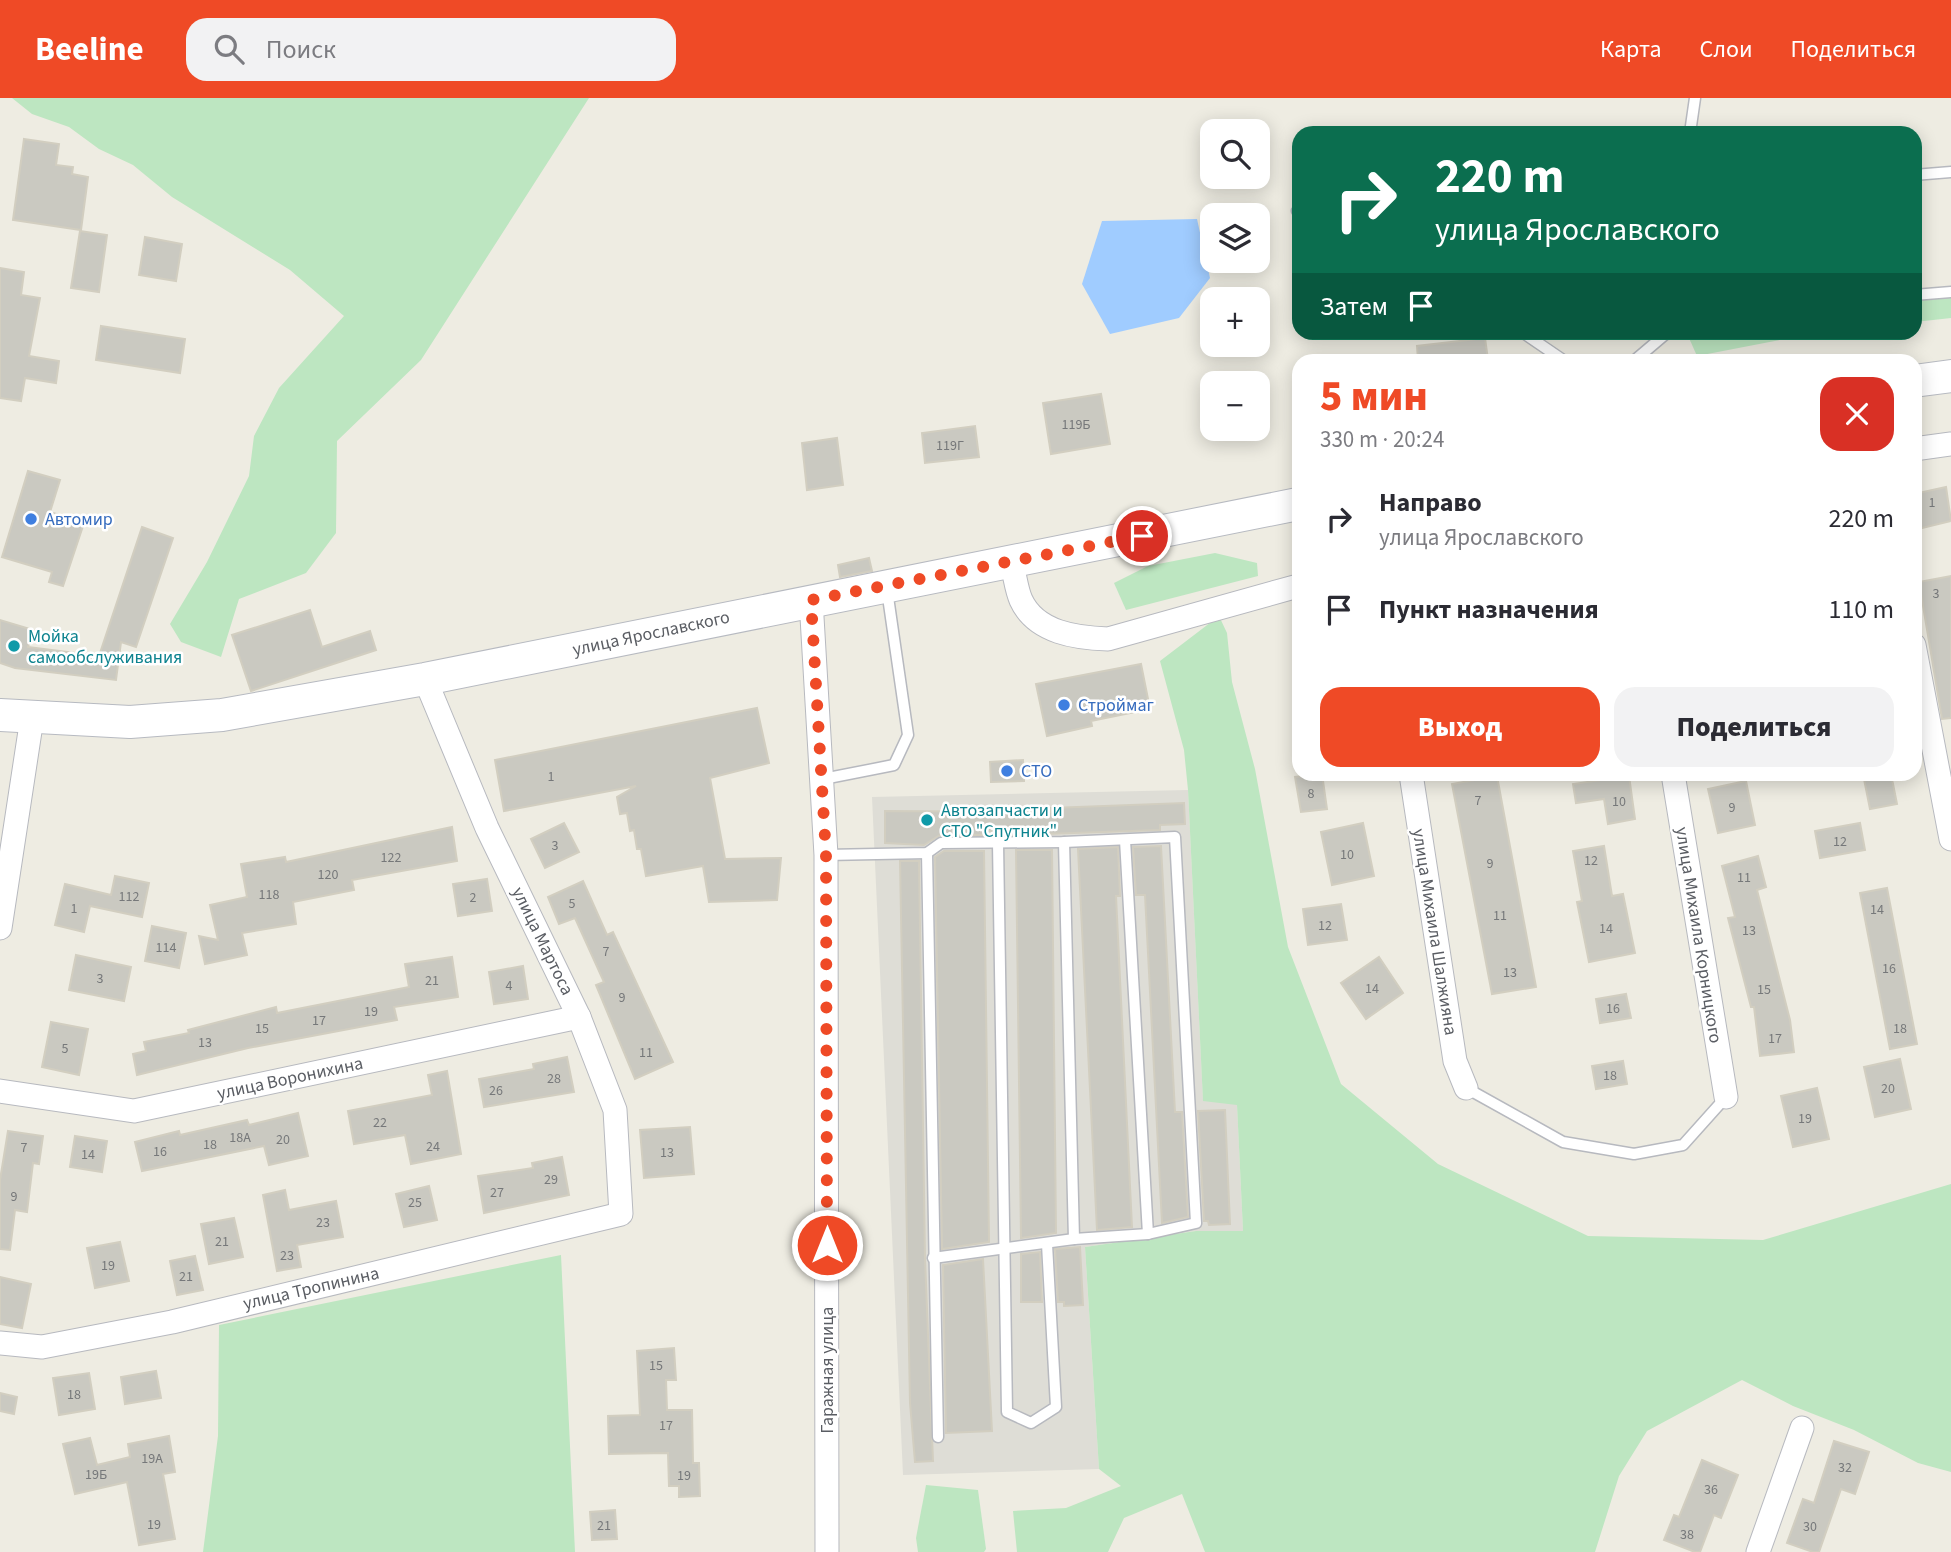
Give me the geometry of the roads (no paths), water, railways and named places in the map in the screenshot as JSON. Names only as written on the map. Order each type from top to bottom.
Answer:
[{"type":"street","points":[[1922,380],[1951,376]]},
{"type":"street","points":[[1922,448],[1951,444]]},
{"type":"street","name":"улица Ярославского","points":[[0,715],[130,723],[222,715],[425,679],[1292,504]]},
{"type":"street","points":[[1011,562],[1022,602],[1044,626],[1077,638],[1108,639],[1292,588]]},
{"type":"street","name":"Гаражная улица","points":[[811,600],[826,855],[827,1552]]},
{"type":"street","name":"улица Мартоса","points":[[425,679],[487,828],[579,1017],[615,1110],[621,1214]]},
{"type":"street","points":[[1922,687],[1951,839]]},
{"type":"street","points":[[0,928],[8,822],[32,718]]},
{"type":"street","name":"улица Михаила Шалжияна","points":[[1412,781],[1455,1060],[1466,1088]]},
{"type":"street","name":"улица Михаила Корницкого","points":[[1675,781],[1726,1097]]},
{"type":"street","name":"улица Воронихина","points":[[0,1091],[134,1111],[579,1017]]},
{"type":"street","name":"улица Тропинина","points":[[0,1343],[42,1348],[172,1322],[621,1214]]},
{"type":"street","points":[[1758,1552],[1802,1428]]},
{"type":"lane","points":[[1691,126],[1695,98]]},
{"type":"lane","points":[[1922,174],[1951,172]]},
{"type":"lane","points":[[1922,294],[1951,292]]},
{"type":"lane","points":[[1534,340],[1554,354]]},
{"type":"lane","points":[[1642,354],[1659,340]]},
{"type":"lane","points":[[822,779],[894,765],[908,735],[887,586]]},
{"type":"lane","points":[[826,855],[927,853],[942,843],[1064,842],[1175,837],[1196,1223],[1149,1234],[1074,1239],[933,1258]]},
{"type":"lane","points":[[1125,839],[1149,1234]]},
{"type":"lane","points":[[1064,842],[1074,1239]]},
{"type":"lane","points":[[998,843],[1007,1412],[1031,1423],[1056,1407],[1047,1244]]},
{"type":"lane","points":[[927,853],[938,1437]]},
{"type":"lane","points":[[1466,1088],[1563,1142],[1634,1154],[1683,1145],[1726,1097]]},
{"type":"water","points":[[1197,219],[1200,233],[1200,273],[1209,273],[1210,278],[1200,287],[1200,291],[1179,318],[1110,334],[1082,284],[1102,221]]},
{"type":"place","name":"Автомир","points":[[31,519]]},
{"type":"place","name":"Мойка самообслуживания","points":[[14,646]]},
{"type":"place","name":"Строймаг","points":[[1064,705]]},
{"type":"place","name":"СТО","points":[[1007,771]]},
{"type":"place","name":"Автозапчасти и СТО \"Спутник\"","points":[[927,820]]}]
